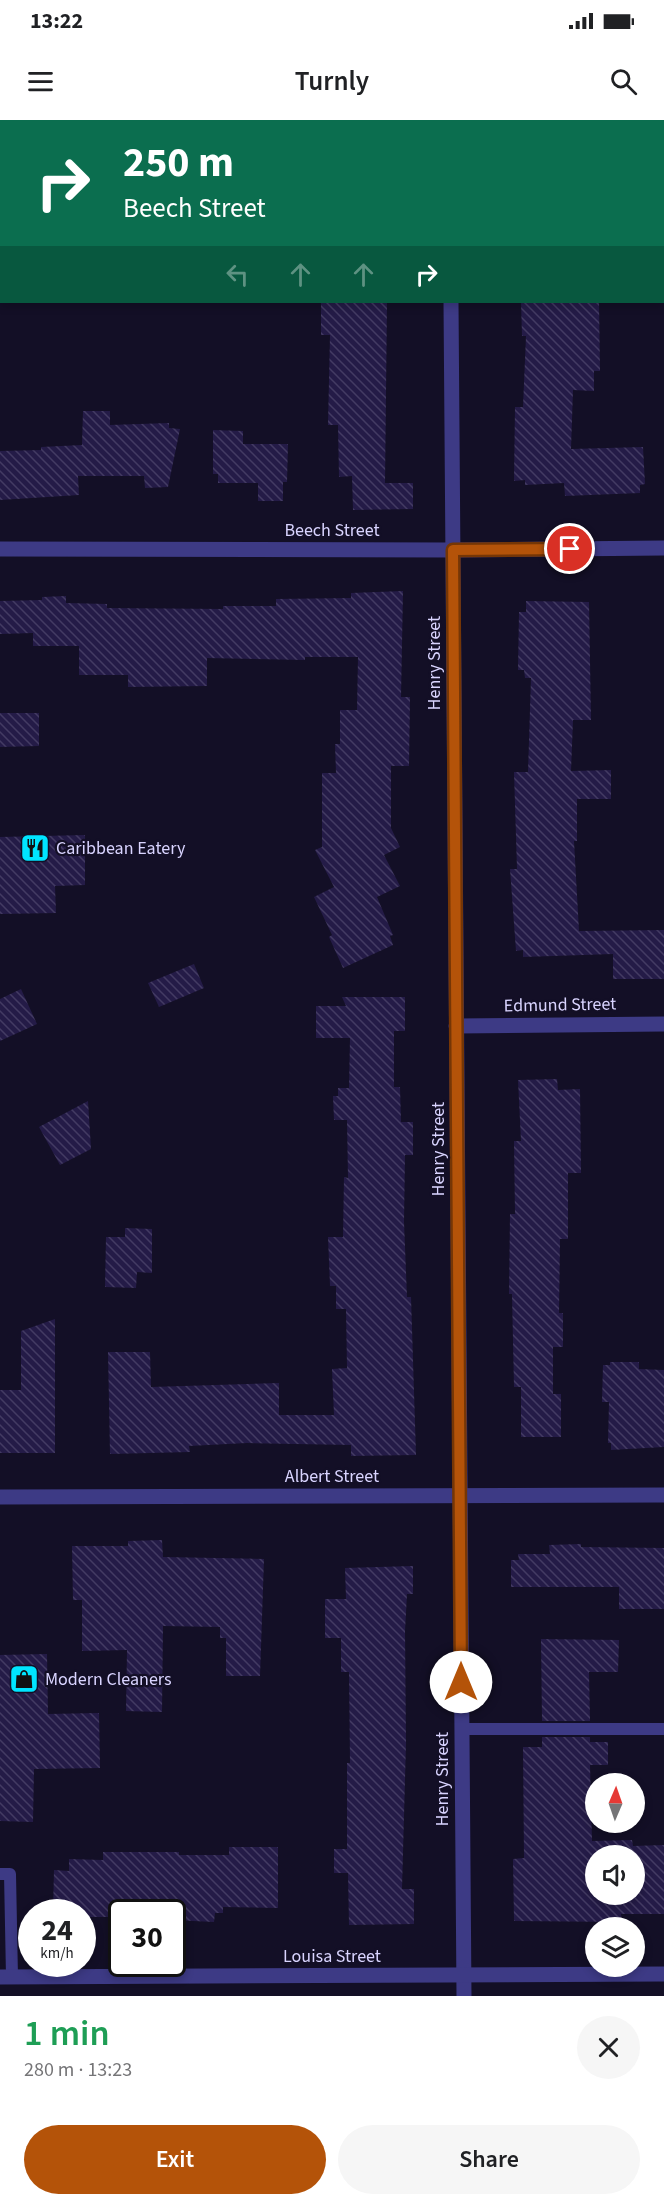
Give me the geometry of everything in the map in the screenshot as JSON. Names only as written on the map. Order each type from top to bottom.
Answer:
[{"type":"street","name":"Henry Street","points":[[451,303],[464,1996]]},
{"type":"street","name":"Beech Street","points":[[0,549],[664,548]]},
{"type":"street","name":"Edmund Street","points":[[456,1026],[664,1024]]},
{"type":"street","name":"Albert Street","points":[[0,1497],[664,1495]]},
{"type":"street","name":"Louisa Street","points":[[6,1977],[664,1974]]},
{"type":"lane","points":[[461,1729],[664,1729]]},
{"type":"lane","points":[[0,1874],[10,1874],[6,1977]]},
{"type":"building","points":[[321,303],[387,303],[385,483],[413,483],[413,509],[353,510],[352,476],[339,477],[338,425],[328,425],[330,335],[321,335]]},
{"type":"building","points":[[521,303],[599,303],[600,371],[594,371],[594,391],[573,390],[571,449],[643,447],[645,484],[640,485],[640,493],[565,496],[564,483],[525,485],[525,480],[514,481],[515,407],[523,407],[526,336],[522,336]]},
{"type":"building","points":[[83,411],[110,411],[110,425],[169,423],[169,428],[180,429],[168,487],[145,488],[144,476],[78,476],[79,495],[0,500],[0,451],[41,450],[41,447],[82,445]]},
{"type":"building","points":[[213,430],[243,431],[243,444],[288,444],[287,482],[283,482],[283,501],[258,501],[258,483],[218,483],[218,474],[213,474]]},
{"type":"building","points":[[403,591],[401,697],[410,697],[409,766],[391,766],[391,828],[400,847],[384,855],[400,886],[377,897],[393,935],[390,936],[393,945],[343,968],[329,937],[332,935],[314,897],[334,887],[315,850],[322,847],[322,773],[336,773],[335,744],[340,744],[340,710],[357,710],[358,657],[305,657],[305,660],[207,658],[207,686],[128,687],[128,675],[79,675],[79,646],[33,646],[33,633],[0,634],[0,601],[42,600],[42,597],[66,596],[66,603],[107,604],[107,608],[223,609],[223,606],[276,606],[276,599],[351,598],[351,593]]},
{"type":"building","points":[[526,601],[589,602],[591,720],[573,720],[571,771],[611,770],[611,799],[577,799],[577,841],[574,841],[579,931],[664,930],[664,979],[613,979],[613,954],[523,957],[523,950],[516,951],[510,869],[517,869],[514,772],[528,772],[531,678],[525,678],[524,670],[518,670],[519,612],[526,612]]},
{"type":"building","points":[[0,713],[39,713],[39,746],[0,747]]},
{"type":"building","points":[[85,835],[85,885],[55,886],[56,913],[0,914],[0,837]]},
{"type":"building","points":[[194,964],[204,988],[159,1007],[148,983]]},
{"type":"building","points":[[21,989],[37,1024],[0,1041],[0,999]]},
{"type":"building","points":[[342,997],[405,997],[405,1031],[394,1031],[394,1087],[400,1087],[401,1122],[413,1122],[413,1155],[405,1155],[404,1222],[407,1297],[411,1297],[416,1455],[351,1456],[351,1445],[247,1443],[189,1446],[190,1452],[110,1454],[108,1352],[150,1352],[151,1387],[279,1383],[279,1415],[334,1415],[332,1369],[347,1368],[346,1309],[336,1309],[336,1286],[330,1286],[328,1237],[343,1237],[344,1177],[348,1178],[347,1120],[334,1120],[333,1096],[338,1096],[338,1088],[349,1088],[350,1038],[316,1038],[316,1006],[346,1006]]},
{"type":"building","points":[[557,1079],[558,1090],[580,1089],[581,1173],[568,1173],[568,1239],[560,1239],[559,1313],[563,1313],[563,1347],[553,1347],[553,1394],[561,1394],[561,1437],[521,1437],[521,1387],[514,1387],[512,1294],[509,1294],[510,1214],[515,1214],[514,1141],[521,1141],[518,1080]]},
{"type":"building","points":[[88,1101],[91,1149],[60,1165],[39,1127]]},
{"type":"building","points":[[125,1228],[152,1229],[152,1273],[137,1272],[136,1288],[105,1287],[106,1237],[125,1237]]},
{"type":"building","points":[[55,1319],[55,1453],[0,1453],[0,1390],[21,1390],[21,1331]]},
{"type":"building","points":[[610,1362],[639,1362],[639,1369],[664,1370],[664,1447],[611,1450],[611,1443],[608,1443],[609,1402],[602,1402],[603,1365],[610,1365]]},
{"type":"building","points":[[162,1540],[163,1557],[264,1559],[260,1676],[226,1676],[226,1638],[220,1638],[220,1627],[163,1626],[162,1712],[126,1711],[127,1650],[82,1651],[82,1600],[73,1600],[72,1546],[128,1546],[128,1541]]},
{"type":"building","points":[[581,1544],[581,1547],[664,1548],[664,1609],[619,1609],[619,1587],[511,1587],[511,1560],[519,1560],[518,1554],[550,1554],[549,1545]]},
{"type":"building","points":[[413,1566],[413,1594],[407,1594],[405,1631],[406,1743],[402,1889],[414,1889],[414,1924],[349,1925],[348,1873],[334,1873],[334,1849],[347,1849],[347,1763],[350,1763],[349,1672],[341,1672],[341,1638],[325,1638],[325,1599],[346,1599],[345,1568]]},
{"type":"building","points":[[541,1639],[619,1640],[618,1672],[589,1672],[590,1721],[542,1721]]},
{"type":"building","points":[[47,1654],[48,1714],[99,1713],[100,1768],[34,1769],[33,1822],[0,1821],[0,1655]]},
{"type":"building","points":[[542,1737],[590,1737],[590,1742],[608,1742],[608,1765],[590,1765],[590,1773],[585,1773],[585,1833],[592,1833],[592,1841],[632,1840],[633,1845],[585,1845],[585,1905],[645,1905],[645,1846],[664,1845],[664,1914],[585,1917],[585,1922],[514,1921],[513,1859],[524,1858],[523,1747],[542,1747]]},
{"type":"building","points":[[229,1847],[278,1847],[278,1908],[223,1907],[223,1913],[215,1913],[214,1922],[186,1921],[186,1899],[108,1899],[108,1917],[96,1917],[96,1899],[53,1899],[54,1870],[69,1871],[69,1859],[103,1860],[103,1852],[179,1852],[179,1855],[229,1855]]},
{"type":"place","name":"Caribbean Eatery","points":[[35,848]]},
{"type":"place","name":"Modern Cleaners","points":[[24,1679]]},
{"type":"route","points":[[461,1682],[453,550],[570,549]]}]
